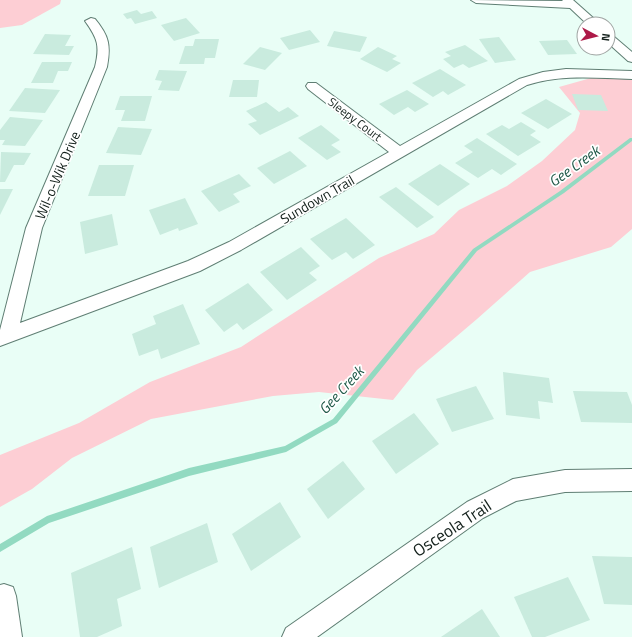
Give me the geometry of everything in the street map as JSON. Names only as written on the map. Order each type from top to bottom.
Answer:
[{"type":"street","points":[[476,0],[570,2],[585,16]]},
{"type":"street","name":"Wil-o-Wik Drive","points":[[4,337],[34,228],[101,67],[105,50],[102,34],[90,21]]},
{"type":"street","points":[[616,44],[632,58]]},
{"type":"street","name":"Sundown Trail","points":[[4,337],[194,266],[235,246],[523,82],[543,76],[566,73],[632,75]]},
{"type":"street","name":"Sleepy Court","points":[[312,86],[399,152]]},
{"type":"street","name":"Osceola Trail","points":[[295,637],[475,510],[513,490],[564,481],[632,480]]},
{"type":"street","points":[[4,596],[9,637]]},
{"type":"shaded area","points":[[0,0],[61,0],[60,4],[22,25],[0,28]]},
{"type":"shaded area","points":[[591,78],[632,79],[632,229],[611,247],[530,272],[417,370],[393,400],[319,392],[273,396],[151,419],[72,458],[32,489],[0,507],[0,455],[79,423],[150,382],[241,347],[379,258],[434,234],[459,210],[507,186],[542,161],[575,130],[580,113],[559,87]]},
{"type":"building","points":[[137,10],[141,14],[152,11],[157,18],[135,24],[131,18],[127,19],[123,14]]},
{"type":"building","points":[[186,18],[200,33],[174,41],[161,25]]},
{"type":"building","points":[[310,30],[320,42],[289,50],[280,38]]},
{"type":"building","points":[[334,31],[367,37],[360,52],[327,46]]},
{"type":"building","points":[[45,34],[71,35],[65,46],[74,46],[69,55],[33,54]]},
{"type":"building","points":[[499,37],[516,60],[495,63],[479,39]]},
{"type":"building","points":[[195,39],[219,39],[215,58],[205,58],[204,64],[179,64],[185,46],[193,46]]},
{"type":"building","points":[[567,40],[576,54],[548,55],[539,41]]},
{"type":"building","points":[[465,45],[488,61],[469,68],[463,64],[454,68],[443,59],[451,56],[445,52]]},
{"type":"building","points":[[260,47],[282,53],[265,70],[243,64]]},
{"type":"building","points":[[378,47],[397,56],[392,59],[401,63],[387,72],[360,59]]},
{"type":"building","points":[[42,62],[72,62],[68,71],[58,71],[53,83],[31,83]]},
{"type":"building","points":[[440,69],[466,85],[448,95],[443,91],[433,97],[412,83]]},
{"type":"building","points":[[159,70],[187,71],[179,91],[158,90],[162,81],[155,80]]},
{"type":"building","points":[[233,80],[259,80],[257,97],[229,97]]},
{"type":"building","points":[[25,88],[60,90],[45,113],[9,111]]},
{"type":"building","points":[[407,90],[429,104],[415,112],[408,107],[394,115],[379,104]]},
{"type":"building","points":[[572,94],[601,95],[608,111],[578,110]]},
{"type":"building","points":[[120,96],[152,96],[145,121],[121,121],[125,110],[115,110]]},
{"type":"building","points":[[546,99],[572,114],[548,129],[521,113]]},
{"type":"building","points":[[266,102],[279,112],[288,107],[299,116],[260,135],[248,124],[257,121],[246,111]]},
{"type":"building","points":[[10,117],[43,120],[25,146],[2,145],[5,140],[0,140],[0,130]]},
{"type":"building","points":[[521,122],[536,131],[530,135],[541,142],[518,156],[486,134],[502,125],[509,129]]},
{"type":"building","points":[[321,125],[340,140],[331,145],[341,152],[327,160],[298,138]]},
{"type":"building","points":[[118,127],[152,129],[141,155],[106,153]]},
{"type":"building","points":[[477,138],[517,164],[501,175],[492,169],[478,178],[455,163],[473,152],[464,146]]},
{"type":"building","points":[[290,151],[307,166],[274,184],[257,168]]},
{"type":"building","points":[[1,152],[31,153],[24,165],[14,165],[5,182],[0,182]]},
{"type":"building","points":[[440,164],[470,184],[438,206],[408,184]]},
{"type":"building","points":[[99,165],[134,165],[125,196],[88,196]]},
{"type":"building","points":[[239,174],[251,186],[233,194],[240,202],[219,212],[201,191]]},
{"type":"building","points":[[396,187],[434,217],[417,228],[379,197]]},
{"type":"building","points":[[0,189],[13,189],[0,215]]},
{"type":"building","points":[[185,198],[198,224],[179,231],[178,228],[160,235],[149,210]]},
{"type":"building","points":[[112,214],[118,245],[85,254],[80,222]]},
{"type":"building","points":[[346,218],[375,245],[353,259],[346,252],[332,260],[310,239]]},
{"type":"building","points":[[301,247],[320,266],[309,273],[317,280],[287,300],[260,272]]},
{"type":"building","points":[[248,283],[273,310],[243,330],[237,323],[224,332],[205,310]]},
{"type":"building","points":[[183,304],[200,344],[161,359],[158,349],[139,356],[132,334],[156,324],[153,316]]},
{"type":"building","points":[[503,372],[549,378],[553,403],[538,401],[540,419],[506,415]]},
{"type":"building","points":[[476,386],[494,419],[452,432],[436,399]]},
{"type":"building","points":[[573,391],[627,392],[632,405],[632,423],[581,422]]},
{"type":"building","points":[[414,413],[439,444],[396,474],[372,441]]},
{"type":"building","points":[[343,461],[365,489],[328,519],[307,489]]},
{"type":"building","points":[[280,502],[301,537],[251,571],[232,534]]},
{"type":"building","points":[[207,523],[218,562],[159,588],[150,547]]},
{"type":"building","points":[[132,547],[141,589],[117,599],[122,626],[97,637],[80,637],[71,573]]},
{"type":"building","points":[[592,556],[632,557],[632,605],[604,604]]},
{"type":"building","points":[[568,577],[590,620],[545,637],[532,637],[514,597]]},
{"type":"building","points":[[482,609],[500,637],[441,637]]},
{"type":"waterway","name":"Gee Creek","points":[[0,548],[47,520],[189,472],[286,449],[335,421],[475,250],[562,192],[632,139]]}]
